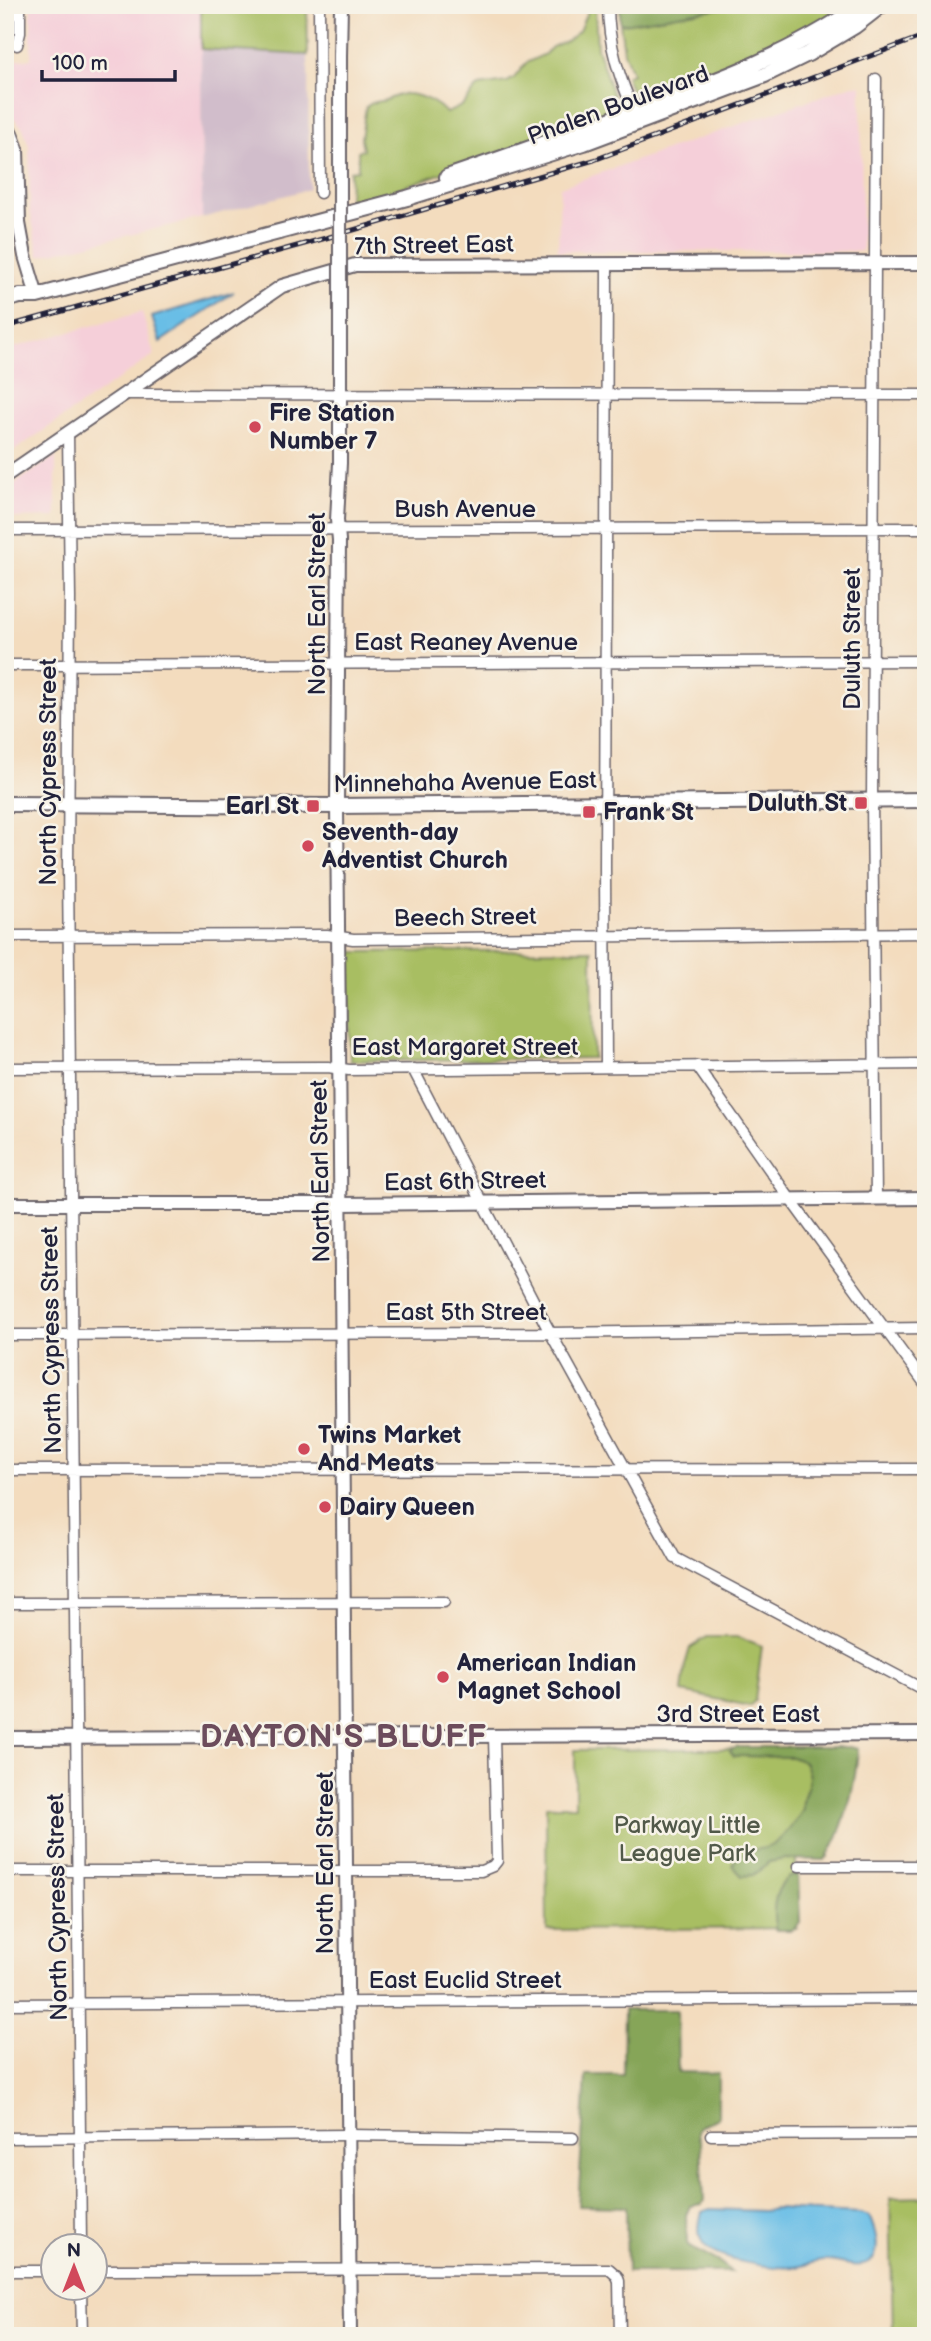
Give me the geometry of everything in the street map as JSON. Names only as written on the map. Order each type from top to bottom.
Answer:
[{"type":"main road","name":"Phalen Boulevard","points":[[5,300],[20,296],[37,296],[468,180],[584,143],[705,85],[791,48],[824,31],[861,5]]},
{"type":"main road","name":"Phalen Boulevard","points":[[636,117],[765,75],[808,54],[855,26],[882,5]]},
{"type":"main road","name":"Phalen Boulevard","points":[[5,309],[22,305],[37,296]]},
{"type":"main road","name":"Minnehaha Avenue East","points":[[5,804],[337,806],[926,800]]},
{"type":"street","points":[[17,45],[20,5]]},
{"type":"street","points":[[319,5],[320,193]]},
{"type":"street","name":"North Earl Street","points":[[341,5],[337,806],[350,2336]]},
{"type":"street","points":[[608,5],[608,30],[615,64],[636,117]]},
{"type":"street","name":"Duluth Street","points":[[876,79],[872,801],[876,1198]]},
{"type":"street","points":[[5,129],[11,133],[17,149],[19,223],[37,296]]},
{"type":"street","name":"7th Street East","points":[[5,476],[282,286],[355,265],[926,263]]},
{"type":"street","points":[[606,1067],[607,265]]},
{"type":"street","points":[[125,394],[926,395]]},
{"type":"street","name":"North Cypress Street","points":[[68,432],[70,1204],[81,2232]]},
{"type":"street","name":"Bush Avenue","points":[[5,530],[926,528]]},
{"type":"street","name":"East Reaney Avenue","points":[[5,665],[926,662]]},
{"type":"street","name":"Beech Street","points":[[5,936],[339,936],[353,939],[926,933]]},
{"type":"street","name":"East Margaret Street","points":[[5,1068],[328,1067],[349,1070],[926,1064]]},
{"type":"street","points":[[697,1066],[926,1385]]},
{"type":"street","points":[[413,1069],[551,1333],[675,1558],[926,1691]]},
{"type":"street","name":"East 6th Street","points":[[5,1203],[341,1204],[926,1198]]},
{"type":"street","name":"East 5th Street","points":[[5,1335],[551,1333],[926,1328]]},
{"type":"street","points":[[5,1470],[926,1469]]},
{"type":"street","points":[[5,1603],[444,1602]]},
{"type":"street","name":"3rd Street East","points":[[5,1738],[926,1734]]},
{"type":"street","points":[[5,1871],[481,1871],[494,1866],[497,1856],[494,1736]]},
{"type":"street","points":[[799,1866],[926,1866]]},
{"type":"street","name":"East Euclid Street","points":[[5,2004],[926,1999]]},
{"type":"street","points":[[711,2135],[926,2134]]},
{"type":"street","points":[[5,2138],[573,2138]]},
{"type":"street","points":[[108,2270],[603,2269],[614,2272],[619,2281],[620,2336]]},
{"type":"street","points":[[5,2271],[38,2271]]},
{"type":"street","points":[[81,2302],[82,2336]]},
{"type":"shaded area","points":[[31,5],[201,5],[202,218],[39,256],[30,210],[29,146],[23,128],[8,112],[9,60],[31,59]]},
{"type":"shaded area","points":[[201,49],[308,55],[309,189],[202,218]]},
{"type":"shaded area","points":[[853,85],[861,85],[862,251],[558,251],[560,187]]},
{"type":"shaded area","points":[[5,236],[17,281],[5,284]]},
{"type":"shaded area","points":[[142,312],[154,355],[5,457],[5,350]]},
{"type":"shaded area","points":[[56,456],[56,517],[5,518],[5,490]]},
{"type":"green space","points":[[201,5],[307,5],[308,55],[201,49]]},
{"type":"green space","points":[[590,5],[595,5],[597,48],[617,107],[615,111],[349,204],[350,171],[358,170],[358,151],[363,150],[361,138],[366,107],[405,94],[427,99],[446,113],[453,110],[466,102],[479,86],[507,82],[514,78],[526,63],[568,40],[579,31]]},
{"type":"green space","points":[[620,5],[738,5],[624,24],[620,23]]},
{"type":"green space","points":[[738,5],[850,5],[766,54],[646,100],[635,95],[626,76],[632,73],[624,52],[620,23]]},
{"type":"green space","points":[[592,950],[593,1058],[350,1061],[349,952]]},
{"type":"green space","points":[[707,1637],[737,1637],[762,1646],[755,1701],[749,1706],[682,1692],[690,1648]]},
{"type":"green space","points":[[737,1747],[858,1749],[848,1807],[839,1834],[825,1860],[785,1859],[769,1862],[754,1875],[742,1876],[732,1865],[746,1851],[766,1848],[785,1834],[803,1810],[809,1783],[804,1762],[792,1757],[734,1756],[730,1751]]},
{"type":"green space","name":"Parkway Little League Park","points":[[828,1748],[828,1857],[796,1858],[797,1928],[547,1930],[546,1806],[575,1806],[575,1750]]},
{"type":"green space","points":[[798,1874],[800,1923],[792,1930],[776,1930],[776,1896],[784,1882]]},
{"type":"green space","points":[[624,2010],[677,2010],[678,2072],[718,2073],[718,2118],[701,2126],[698,2132],[704,2200],[702,2204],[690,2206],[686,2215],[687,2243],[689,2247],[721,2263],[731,2272],[627,2272],[626,2207],[578,2206],[586,2075],[623,2075]]},
{"type":"green space","points":[[926,2197],[926,2336],[893,2336],[890,2198]]},
{"type":"water","points":[[234,292],[160,342],[152,317]]},
{"type":"water","points":[[710,2209],[861,2213],[869,2216],[871,2221],[876,2252],[870,2262],[859,2265],[828,2261],[786,2267],[732,2259],[709,2250],[701,2240],[699,2228],[702,2212]]},
{"type":"railway","points":[[5,327],[594,160],[926,35]]},
{"type":"place","name":"Fire Station Number 7","points":[[255,427]]},
{"type":"place","name":"Duluth St","points":[[861,803]]},
{"type":"place","name":"Earl St","points":[[313,806]]},
{"type":"place","name":"Frank St","points":[[589,812]]},
{"type":"place","name":"Seventh-day Adventist Church","points":[[308,846]]},
{"type":"place","name":"Twins Market And Meats","points":[[304,1449]]},
{"type":"place","name":"Dairy Queen","points":[[325,1507]]},
{"type":"place","name":"American Indian Magnet School","points":[[443,1677]]},
{"type":"district","name":"DAYTON'S BLUFF","points":[[344,1736]]}]
